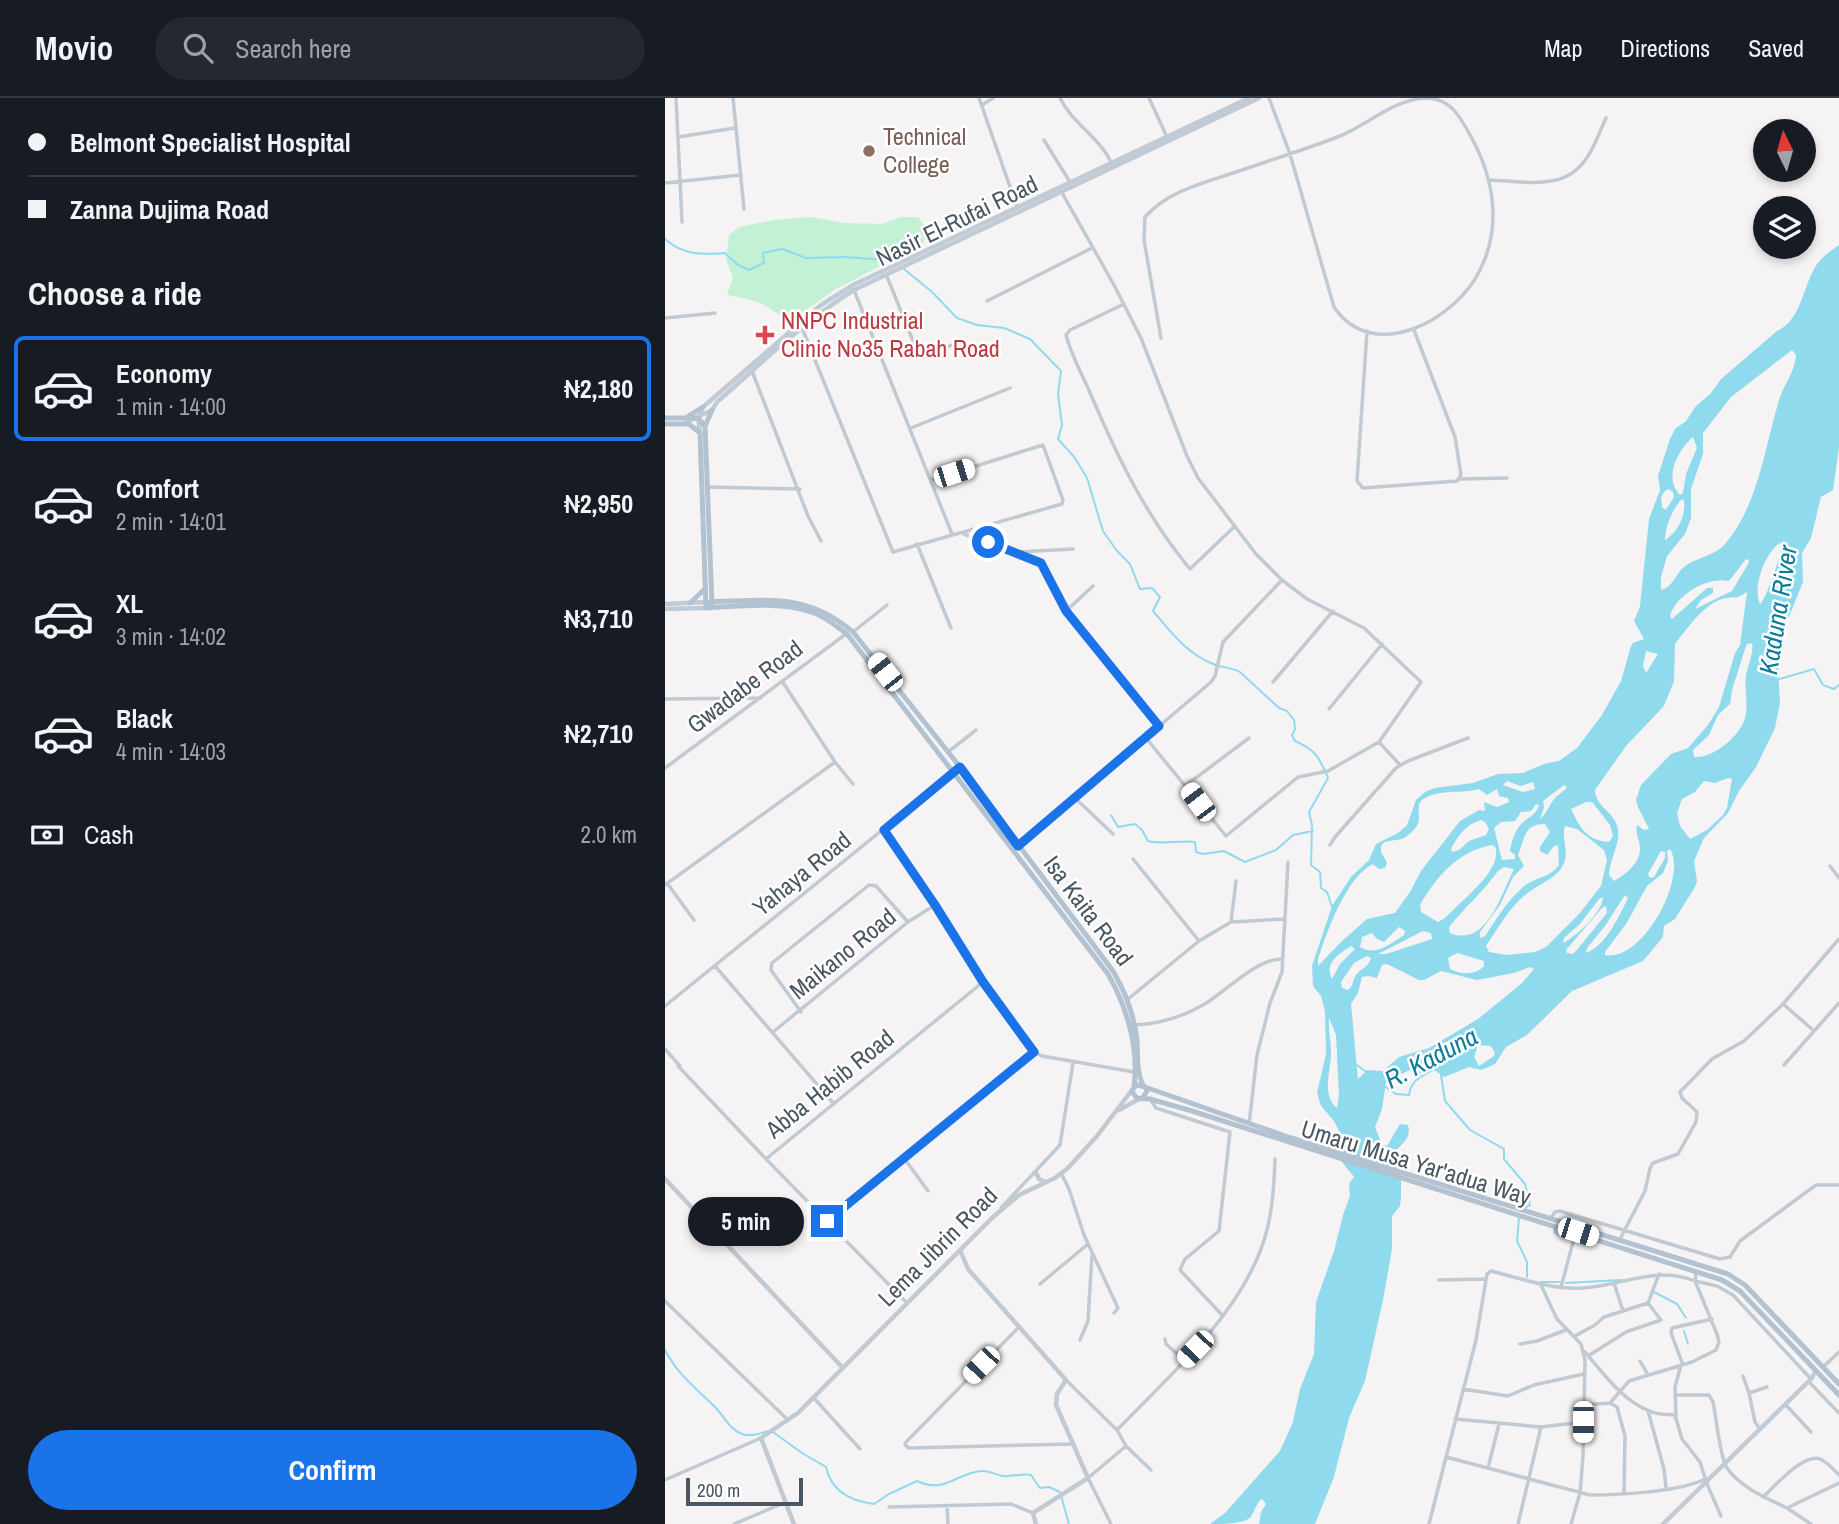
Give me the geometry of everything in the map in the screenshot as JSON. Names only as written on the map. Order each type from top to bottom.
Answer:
[{"type":"main road","name":"Nasir El-Rufai Road","points":[[698,418],[703,407],[835,295],[1061,191],[1249,98]]},
{"type":"main road","name":"Nasir El-Rufai Road","points":[[698,418],[712,410],[717,402],[825,309],[854,290],[1017,207],[1259,98]]},
{"type":"main road","points":[[684,421],[703,407]]},
{"type":"main road","points":[[709,605],[705,426],[712,410]]},
{"type":"main road","points":[[665,418],[684,421],[700,433]]},
{"type":"main road","points":[[698,418],[705,426]]},
{"type":"main road","points":[[665,424],[698,418]]},
{"type":"main road","points":[[698,418],[705,487]]},
{"type":"main road","points":[[708,589],[721,602]]},
{"type":"main road","points":[[690,603],[708,589]]},
{"type":"main road","name":"Isa Kaita Road","points":[[665,609],[721,602],[804,604],[819,609],[850,633],[960,767],[1095,950],[1122,1000],[1129,1025],[1133,1088]]},
{"type":"main road","name":"Isa Kaita Road","points":[[665,604],[759,606],[802,610],[817,614],[850,633],[954,772],[1113,971],[1128,999],[1135,1025],[1138,1072],[1144,1086]]},
{"type":"main road","points":[[1144,1086],[1147,1093],[1140,1099],[1134,1096],[1133,1088],[1144,1086]]},
{"type":"main road","name":"Umaru Musa Yar'adua Way","points":[[1144,1086],[1156,1093],[1287,1139]]},
{"type":"main road","name":"Umaru Musa Yar'adua Way","points":[[1140,1099],[1150,1099],[1287,1139],[1723,1280],[1740,1291],[1839,1395]]},
{"type":"main road","name":"Umaru Musa Yar'adua Way","points":[[1423,1182],[1717,1269],[1737,1279],[1839,1384]]},
{"type":"main road","points":[[1665,1524],[1818,1373]]},
{"type":"main road","points":[[1725,1464],[1810,1381]]},
{"type":"street","points":[[676,98],[683,222]]},
{"type":"street","points":[[733,98],[744,209]]},
{"type":"street","points":[[979,98],[1017,207]]},
{"type":"street","points":[[982,104],[993,98]]},
{"type":"street","points":[[1060,98],[1065,108],[1105,149],[1114,163]]},
{"type":"street","points":[[1149,98],[1167,137]]},
{"type":"street","points":[[1161,338],[1144,240],[1145,216],[1156,205],[1188,188],[1290,154],[1343,135],[1409,100],[1426,98],[1450,105],[1478,148],[1490,180],[1494,213],[1481,270],[1453,306],[1414,330],[1388,335],[1367,331],[1341,318],[1334,307],[1290,154],[1269,98]]},
{"type":"street","points":[[1490,180],[1535,181],[1565,177],[1576,171],[1586,158],[1606,118]]},
{"type":"street","points":[[678,136],[736,128]]},
{"type":"street","points":[[1044,141],[1070,182]]},
{"type":"street","points":[[665,183],[741,176]]},
{"type":"street","points":[[1061,191],[1124,304],[1198,478],[1282,580],[1307,599],[1364,628],[1421,682],[1379,741],[1328,771],[1295,779],[1226,836],[1146,738]]},
{"type":"street","points":[[987,301],[1092,248]]},
{"type":"street","points":[[886,274],[919,356],[964,340]]},
{"type":"street","points":[[854,290],[952,534]]},
{"type":"street","points":[[1124,304],[1070,330],[1066,335],[1117,455],[1157,526],[1190,569],[1235,526]]},
{"type":"street","points":[[665,318],[715,313]]},
{"type":"street","points":[[802,328],[891,550],[895,553],[917,544],[1062,504],[1064,497],[1043,445],[931,480]]},
{"type":"street","points":[[1414,330],[1454,437],[1462,470],[1459,479]]},
{"type":"street","points":[[1367,331],[1359,485],[1363,488],[1407,486],[1459,479],[1507,478]]},
{"type":"street","points":[[752,372],[800,489],[808,516],[821,541]]},
{"type":"street","points":[[911,428],[1010,388]]},
{"type":"street","points":[[705,487],[800,489]]},
{"type":"street","points":[[962,533],[1041,563],[1066,611],[1159,726]]},
{"type":"street","points":[[917,544],[951,628]]},
{"type":"street","points":[[1013,552],[1073,549]]},
{"type":"street","points":[[1018,846],[1211,682],[1223,642],[1282,580]]},
{"type":"street","points":[[1066,611],[1093,586]]},
{"type":"street","name":"Gwadabe Road","points":[[665,768],[887,605]]},
{"type":"street","points":[[1273,682],[1333,611]]},
{"type":"street","points":[[1329,709],[1382,643]]},
{"type":"street","points":[[782,681],[835,762],[853,784]]},
{"type":"street","points":[[665,699],[761,698]]},
{"type":"street","points":[[948,752],[976,730]]},
{"type":"street","points":[[1185,786],[1249,738]]},
{"type":"street","points":[[1330,845],[1400,765],[1468,738]]},
{"type":"street","points":[[1379,741],[1400,765]]},
{"type":"street","points":[[695,920],[666,884],[835,762]]},
{"type":"street","name":"Yahaya Road","points":[[665,1006],[960,767]]},
{"type":"street","points":[[1075,798],[1113,834]]},
{"type":"street","points":[[884,830],[983,982],[1034,1052],[1073,1063],[1134,1072]]},
{"type":"street","points":[[1133,859],[1199,941]]},
{"type":"street","points":[[1249,1124],[1257,1055],[1270,1003],[1280,980],[1288,862]]},
{"type":"street","points":[[1830,866],[1839,878]]},
{"type":"street","points":[[1231,922],[1236,881]]},
{"type":"street","points":[[800,1012],[771,970],[772,963],[869,885],[876,886],[908,922]]},
{"type":"street","name":"Maikano Road","points":[[773,1032],[908,922],[935,905]]},
{"type":"street","points":[[1128,999],[1199,941],[1231,922],[1285,919]]},
{"type":"street","points":[[1620,1239],[1645,1191],[1653,1163],[1678,1154],[1696,1122],[1697,1112],[1682,1098],[1680,1092],[1711,1059],[1744,1041],[1783,1004],[1839,939]]},
{"type":"street","points":[[1135,1025],[1151,1024],[1200,1007],[1261,965],[1282,959]]},
{"type":"street","points":[[715,966],[834,1104]]},
{"type":"street","name":"Abba Habib Road","points":[[678,1066],[767,1159],[983,982]]},
{"type":"street","points":[[1784,1065],[1839,1003]]},
{"type":"street","points":[[1783,1004],[1814,1030]]},
{"type":"street","points":[[665,1049],[907,1303]]},
{"type":"street","points":[[827,1221],[1034,1052]]},
{"type":"street","name":"Lema Jibrin Road","points":[[761,1438],[788,1420],[813,1397],[1061,1145],[1073,1063]]},
{"type":"street","points":[[992,1217],[1019,1195],[1047,1182],[1068,1168],[1118,1110],[1133,1088]]},
{"type":"street","points":[[1118,1110],[1140,1099]]},
{"type":"street","points":[[1150,1099],[1156,1108],[1230,1132],[1219,1231],[1185,1259],[1180,1270],[1221,1315]]},
{"type":"street","points":[[904,1158],[928,1191]]},
{"type":"street","points":[[1117,1430],[1205,1338],[1246,1282],[1261,1248],[1271,1212],[1275,1159]]},
{"type":"street","points":[[1036,1173],[1039,1179],[1047,1182]]},
{"type":"street","points":[[1061,1173],[1088,1244],[1118,1308],[1114,1313]]},
{"type":"street","points":[[665,1179],[842,1367]]},
{"type":"street","points":[[1551,1219],[1555,1212],[1560,1211],[1720,1259],[1730,1257],[1740,1241],[1815,1187],[1839,1185]]},
{"type":"street","points":[[1555,1225],[1555,1231],[1571,1238],[1573,1242],[1561,1287]]},
{"type":"street","points":[[1040,1284],[1088,1244]]},
{"type":"street","points":[[960,1250],[968,1269],[1066,1380],[1117,1430],[1126,1446],[1151,1470]]},
{"type":"street","points":[[1080,1340],[1088,1321],[1092,1253]]},
{"type":"street","points":[[1429,1524],[1476,1340],[1485,1279],[1490,1271],[1581,1289],[1659,1274],[1672,1274],[1717,1286],[1733,1295],[1839,1413]]},
{"type":"street","points":[[1610,1403],[1629,1381],[1682,1365],[1716,1350],[1719,1342],[1712,1318],[1695,1280],[1697,1271]]},
{"type":"street","points":[[1648,1303],[1659,1274]]},
{"type":"street","points":[[1439,1280],[1485,1279]]},
{"type":"street","points":[[1540,1283],[1557,1319],[1574,1336],[1586,1358],[1580,1493],[1571,1524]]},
{"type":"street","points":[[1614,1283],[1623,1311]]},
{"type":"street","points":[[665,1301],[788,1420]]},
{"type":"street","points":[[1574,1336],[1604,1317],[1648,1303]]},
{"type":"street","points":[[1586,1358],[1626,1332],[1661,1320],[1648,1303]]},
{"type":"street","points":[[1712,1318],[1670,1331],[1682,1365],[1676,1382],[1676,1418],[1682,1439],[1696,1455],[1721,1516]]},
{"type":"street","points":[[1019,1327],[905,1445],[909,1448],[1072,1444]]},
{"type":"street","points":[[1520,1344],[1538,1341],[1566,1330]]},
{"type":"street","points":[[1165,1339],[1166,1344],[1184,1360]]},
{"type":"street","points":[[1823,1367],[1839,1352]]},
{"type":"street","points":[[1586,1358],[1620,1390],[1648,1411],[1672,1414],[1676,1418]]},
{"type":"street","points":[[1640,1361],[1648,1375]]},
{"type":"street","points":[[1463,1390],[1508,1396],[1534,1385],[1584,1374]]},
{"type":"street","points":[[1743,1376],[1759,1429]]},
{"type":"street","points":[[1066,1380],[1057,1394],[1056,1405],[1111,1524]]},
{"type":"street","points":[[1749,1393],[1767,1387]]},
{"type":"street","points":[[1675,1395],[1710,1396],[1725,1464],[1741,1482],[1811,1524]]},
{"type":"street","points":[[813,1397],[860,1449]]},
{"type":"street","points":[[1583,1405],[1610,1403],[1618,1407],[1625,1436],[1624,1493]]},
{"type":"street","points":[[1786,1405],[1811,1432]]},
{"type":"street","points":[[1648,1411],[1664,1469],[1666,1488]]},
{"type":"street","points":[[1455,1419],[1541,1427],[1583,1422]]},
{"type":"street","points":[[1487,1468],[1499,1424]]},
{"type":"street","points":[[1518,1524],[1541,1427]]},
{"type":"street","points":[[665,1480],[761,1438],[794,1524]]},
{"type":"street","points":[[1033,1513],[1088,1478],[1126,1446]]},
{"type":"street","points":[[1446,1457],[1580,1493],[1608,1495],[1706,1481]]},
{"type":"street","points":[[1763,1497],[1802,1462],[1814,1458],[1820,1458],[1839,1475]]},
{"type":"street","points":[[1787,1508],[1839,1483]]},
{"type":"street","points":[[734,1524],[786,1502]]},
{"type":"street","points":[[890,1507],[1011,1504],[1033,1513]]},
{"type":"street","points":[[947,1506],[948,1524]]},
{"type":"street","points":[[1033,1513],[1036,1524]]},
{"type":"green space","points":[[811,217],[844,223],[882,224],[901,217],[918,217],[926,227],[925,240],[919,246],[834,290],[789,323],[761,303],[727,295],[733,277],[726,260],[729,235],[739,227],[774,220]]},
{"type":"water","points":[[1839,245],[1839,447],[1833,490],[1821,497],[1811,538],[1802,553],[1803,582],[1786,624],[1778,670],[1780,703],[1775,728],[1756,767],[1728,813],[1704,838],[1694,861],[1697,881],[1695,887],[1675,919],[1664,926],[1663,937],[1643,961],[1572,991],[1527,1035],[1506,1047],[1495,1064],[1481,1070],[1469,1067],[1444,1077],[1427,1065],[1417,1078],[1409,1070],[1386,1082],[1382,1109],[1375,1127],[1382,1145],[1387,1146],[1400,1124],[1408,1125],[1409,1130],[1407,1138],[1393,1155],[1401,1176],[1400,1206],[1392,1216],[1392,1249],[1365,1381],[1349,1418],[1334,1477],[1315,1524],[1259,1524],[1266,1504],[1262,1499],[1246,1520],[1210,1524],[1225,1513],[1280,1451],[1293,1422],[1300,1389],[1314,1354],[1316,1302],[1350,1196],[1349,1184],[1354,1177],[1341,1159],[1341,1150],[1348,1142],[1343,1139],[1334,1121],[1321,1106],[1317,1093],[1326,1054],[1325,1011],[1321,996],[1313,986],[1312,966],[1332,906],[1351,877],[1369,860],[1376,844],[1398,833],[1407,825],[1416,800],[1425,792],[1473,783],[1498,774],[1523,773],[1559,761],[1577,748],[1602,715],[1621,681],[1631,646],[1644,639],[1634,621],[1640,606],[1649,519],[1660,490],[1658,476],[1675,429],[1686,421],[1721,379],[1791,320],[1816,265]],"holes":[[[1792,350],[1796,355],[1794,367],[1779,400],[1753,494],[1736,529],[1721,548],[1688,564],[1661,590],[1661,577],[1667,556],[1685,534],[1691,518],[1691,489],[1703,454],[1703,433],[1731,397]],[[1693,437],[1697,448],[1686,474],[1683,493],[1680,495],[1673,481],[1675,464],[1682,449]],[[1668,489],[1673,492],[1674,497],[1666,510],[1662,507],[1661,497]],[[1684,500],[1680,523],[1674,533],[1665,540],[1670,519],[1678,504]],[[1779,543],[1783,545],[1770,586],[1760,604],[1758,589],[1761,571],[1774,548]],[[1746,559],[1749,560],[1732,591],[1695,609],[1701,600],[1713,593],[1713,588],[1707,588],[1672,619],[1670,616],[1673,608],[1686,594],[1702,584],[1729,581]],[[1747,592],[1740,645],[1735,653],[1719,707],[1688,748],[1671,754],[1641,785],[1636,800],[1649,829],[1644,830],[1637,825],[1640,849],[1635,864],[1614,881],[1609,875],[1618,829],[1598,800],[1595,790],[1626,746],[1664,706],[1674,681],[1675,644],[1705,609],[1719,600]],[[1752,643],[1752,655],[1746,675],[1744,722],[1734,737],[1718,750],[1702,757],[1694,757],[1693,750],[1709,735],[1718,715],[1730,704],[1745,649],[1747,644]],[[1646,651],[1658,654],[1646,673],[1643,666]],[[1732,779],[1727,808],[1723,815],[1707,830],[1690,839],[1680,826],[1677,813],[1682,799],[1695,792],[1704,781],[1715,783]],[[1507,781],[1521,786],[1533,782],[1535,789],[1523,792],[1503,785]],[[1564,785],[1567,787],[1554,799],[1540,819],[1543,801]],[[1479,789],[1487,795],[1497,789],[1499,796],[1508,798],[1509,802],[1497,807],[1484,802],[1485,811],[1479,810],[1460,821],[1421,871],[1395,913],[1367,919],[1318,966],[1332,921],[1354,881],[1373,864],[1379,869],[1385,868],[1387,863],[1382,854],[1382,845],[1404,838],[1414,830],[1419,819],[1419,804],[1425,798],[1438,793]],[[1592,802],[1610,825],[1613,836],[1609,842],[1601,841],[1594,839],[1581,827],[1571,809]],[[1536,804],[1539,805],[1515,833],[1510,851],[1515,855],[1515,859],[1502,860],[1494,828],[1501,822],[1515,821],[1521,812],[1531,811]],[[1481,820],[1489,829],[1486,835],[1469,841],[1459,850],[1452,852],[1451,849],[1463,832]],[[1545,824],[1550,832],[1540,851],[1547,855],[1558,845],[1559,865],[1551,873],[1522,888],[1485,936],[1480,938],[1480,932],[1500,905],[1513,877],[1524,866],[1518,855],[1526,833],[1532,827]],[[1565,826],[1577,829],[1604,850],[1607,860],[1601,886],[1579,914],[1546,947],[1535,952],[1507,955],[1489,952],[1486,946],[1513,907],[1562,868],[1566,853]],[[1492,845],[1495,847],[1496,856],[1487,875],[1438,922],[1421,912],[1420,905],[1458,859],[1480,848]],[[1670,849],[1674,862],[1673,879],[1658,916],[1647,933],[1633,946],[1619,954],[1605,955],[1647,886],[1663,873],[1668,861],[1667,851]],[[1661,851],[1665,852],[1665,858],[1654,877],[1650,878],[1648,874]],[[1504,867],[1514,869],[1498,904],[1483,926],[1474,933],[1463,936],[1450,933],[1449,927],[1498,871]],[[1625,895],[1628,898],[1611,930],[1600,944],[1586,953]],[[1603,897],[1598,910],[1588,923],[1563,943],[1564,938]],[[1606,906],[1607,913],[1573,954],[1567,953],[1566,950],[1602,908]],[[1399,927],[1405,931],[1404,935],[1377,950],[1360,947],[1362,937],[1372,933],[1384,942]],[[1423,931],[1431,933],[1432,939],[1386,954],[1378,954]],[[1351,946],[1355,949],[1340,964],[1332,979],[1330,968],[1334,960]],[[1457,953],[1484,961],[1484,966],[1477,971],[1459,972],[1450,969],[1448,958]],[[1367,956],[1371,958],[1356,975],[1348,990],[1342,988],[1341,982],[1354,963]],[[1387,964],[1419,980],[1441,971],[1477,980],[1530,967],[1534,969],[1522,983],[1478,1019],[1429,1048],[1399,1057],[1383,1071],[1367,1070],[1358,1079],[1351,1004],[1358,993],[1362,977],[1377,978],[1382,965]],[[1329,1018],[1336,1035],[1339,1095],[1337,1108],[1332,1103],[1328,1089],[1331,1053]],[[1478,1045],[1491,1046],[1495,1053],[1479,1066],[1474,1057]]]},
{"type":"waterway","points":[[665,239],[678,248],[693,253],[725,253],[738,265],[749,270],[764,263],[763,253],[782,249],[806,258],[885,260]]},
{"type":"waterway","points":[[904,269],[932,292],[957,318],[977,325],[1004,328],[1030,339],[1061,371],[1058,394],[1062,425],[1058,439],[1075,458],[1087,478],[1103,531],[1130,564],[1140,589],[1152,588],[1160,597],[1153,611],[1180,642],[1195,654],[1213,664],[1240,672],[1279,708],[1287,711],[1294,720],[1295,729],[1292,735],[1295,741],[1312,751],[1322,765],[1328,778],[1309,812],[1312,825],[1311,865],[1320,872],[1321,888],[1327,892],[1332,907]]},
{"type":"waterway","name":"Kaduna River","points":[[1776,680],[1814,669],[1823,685],[1834,689],[1839,685]]},
{"type":"waterway","points":[[1111,815],[1118,827],[1135,824],[1148,841],[1195,842],[1196,852],[1203,854],[1224,851],[1245,862],[1276,850],[1293,835],[1313,831]]},
{"type":"waterway","points":[[1357,1065],[1366,1072]]},
{"type":"waterway","name":"R. Kaduna","points":[[1384,1086],[1396,1094],[1409,1095],[1414,1082],[1433,1070]]},
{"type":"waterway","name":"R. Kaduna","points":[[1441,1075],[1445,1101],[1470,1130],[1504,1149],[1504,1159],[1525,1184],[1530,1205],[1524,1208]]},
{"type":"waterway","points":[[1519,1218],[1517,1241],[1527,1262],[1527,1277]]},
{"type":"waterway","points":[[1566,1283],[1621,1280]]},
{"type":"waterway","points":[[1541,1282],[1560,1282]]},
{"type":"waterway","points":[[1654,1292],[1677,1304],[1686,1318]]},
{"type":"waterway","points":[[1684,1331],[1688,1344]]},
{"type":"waterway","points":[[665,1350],[681,1374],[734,1429],[749,1435],[768,1431]]},
{"type":"waterway","points":[[773,1432],[826,1467],[837,1488],[857,1500],[874,1504],[917,1481],[942,1484],[981,1471],[1003,1476],[1031,1475],[1040,1488],[1049,1487],[1060,1492],[1069,1524]]},
{"type":"place","name":"Technical College","points":[[869,151]]},
{"type":"place","name":"NNPC Industrial Clinic No35 Rabah Road","points":[[765,335]]},
{"type":"route","points":[[827,1221],[1034,1052],[983,982],[884,830],[960,767],[1018,846],[1159,726],[1066,611],[1041,563],[988,542]]}]
